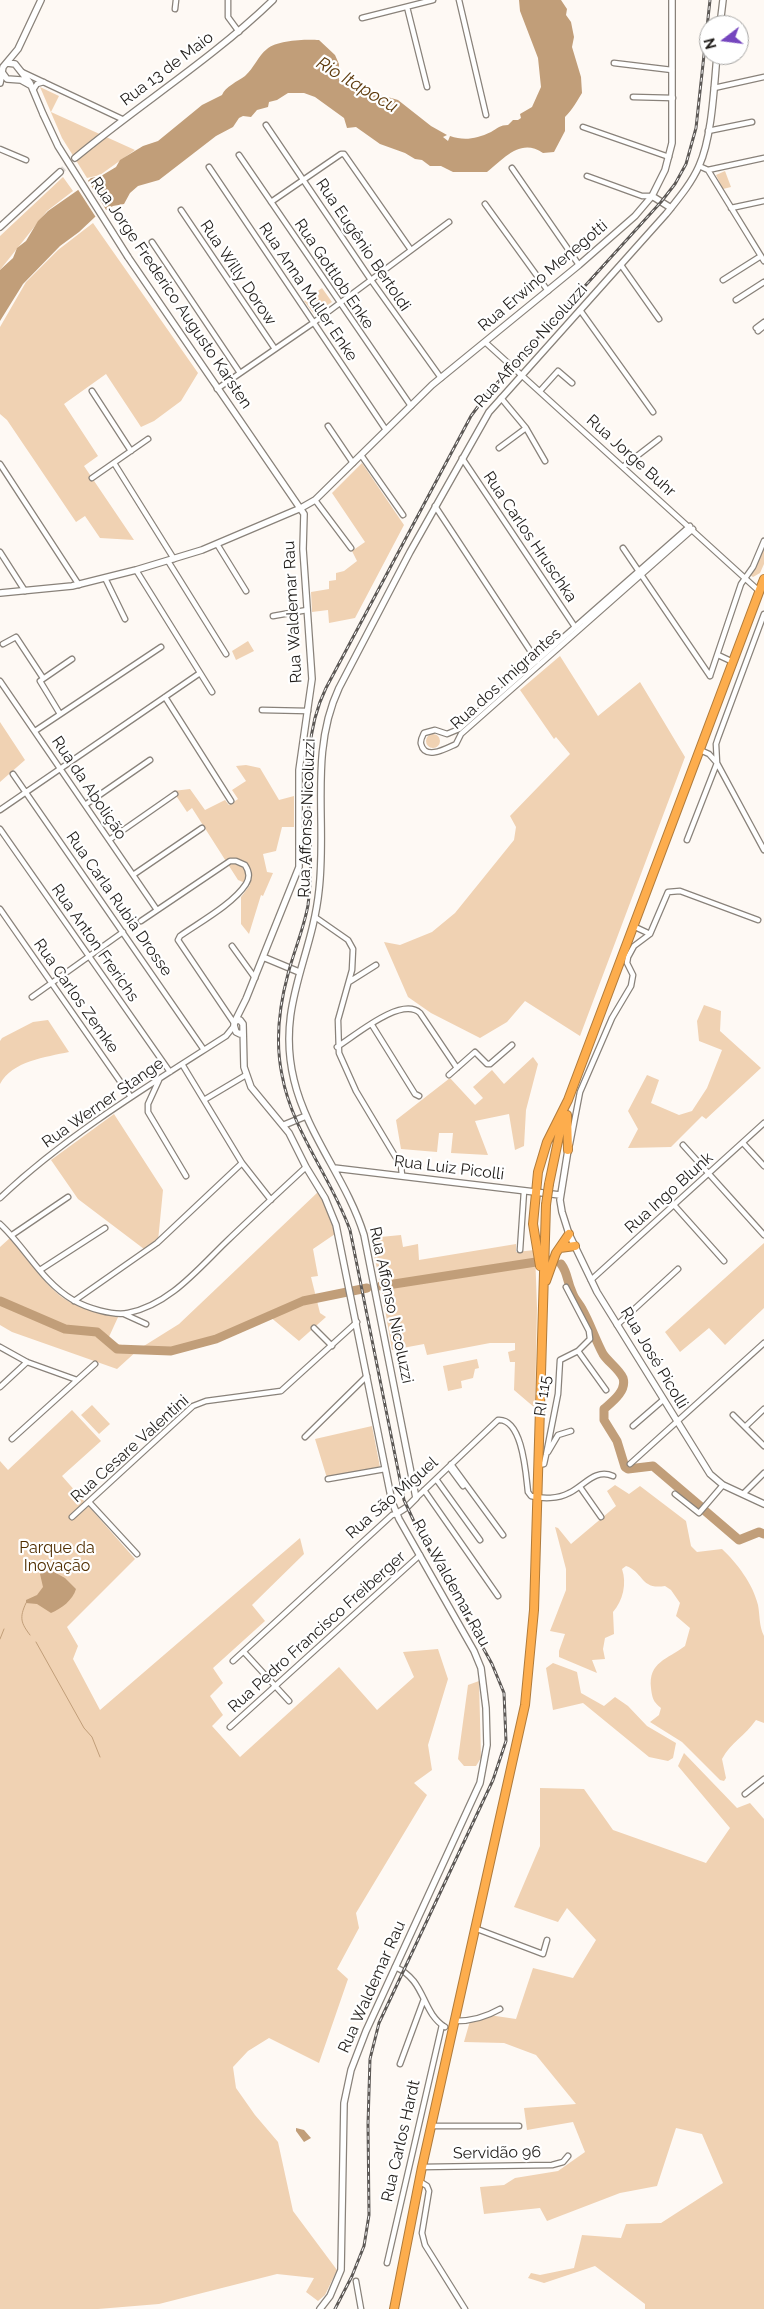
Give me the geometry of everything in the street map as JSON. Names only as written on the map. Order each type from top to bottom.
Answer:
[{"type":"highway","points":[[543,1295],[533,1224],[535,1192],[542,1154],[567,1102],[764,579]]},
{"type":"highway","points":[[567,1102],[568,1150]]},
{"type":"highway","points":[[394,2309],[422,2167],[477,1930],[525,1705],[533,1631],[546,1205],[548,1184],[567,1102]]},
{"type":"highway","points":[[543,1295],[550,1267],[569,1234]]},
{"type":"highway","points":[[560,1248],[575,1246]]},
{"type":"street","points":[[0,83],[3,67],[18,49],[41,0]]},
{"type":"street","points":[[175,9],[176,0]]},
{"type":"street","points":[[228,0],[228,17],[239,32]]},
{"type":"street","name":"Rua 13 de Maio","points":[[75,158],[122,119],[239,32],[272,0]]},
{"type":"street","points":[[362,18],[433,0]]},
{"type":"street","points":[[459,0],[486,116]]},
{"type":"street","name":"Rua Erwino Menegotti","points":[[0,593],[79,585],[171,560],[217,544],[301,508],[315,500],[441,378],[548,292],[635,216],[652,196],[669,158],[672,143],[672,0]]},
{"type":"street","points":[[721,15],[723,0]]},
{"type":"street","points":[[407,7],[426,87]]},
{"type":"street","name":"Rua Jorge Frederico Augusto Karsten","points":[[7,63],[15,64],[22,72],[32,88],[58,146],[128,257],[217,389],[301,508]]},
{"type":"street","points":[[614,63],[672,70]]},
{"type":"street","name":"Rua Affonso Nicoluzzi","points":[[416,1498],[364,1235],[354,1207],[306,1116],[294,1079],[289,1050],[290,1019],[299,972],[315,916],[321,873],[321,764],[328,716],[339,688],[483,419],[671,208],[685,191],[700,166],[708,131],[716,65]]},
{"type":"street","points":[[2,72],[7,79],[21,80],[32,88],[44,82]]},
{"type":"street","points":[[22,72],[122,119]]},
{"type":"street","points":[[714,88],[764,77]]},
{"type":"street","points":[[633,97],[673,98]]},
{"type":"street","points":[[708,131],[752,122]]},
{"type":"street","name":"Rua Eugênio Bertoldi","points":[[266,125],[371,280],[441,378]]},
{"type":"street","points":[[584,126],[669,158]]},
{"type":"street","points":[[0,149],[26,160]]},
{"type":"street","points":[[271,202],[340,154],[344,154],[411,250]]},
{"type":"street","name":"Rua Gottlob Enke","points":[[239,155],[410,406]]},
{"type":"street","points":[[708,170],[764,158]]},
{"type":"street","points":[[700,166],[708,170],[762,258],[722,280]]},
{"type":"street","name":"Rua Anna Muller Enke","points":[[209,167],[386,430]]},
{"type":"street","points":[[512,168],[579,265]]},
{"type":"street","points":[[0,227],[60,172]]},
{"type":"street","points":[[587,176],[642,196],[652,196],[671,208]]},
{"type":"street","points":[[731,208],[764,201]]},
{"type":"street","points":[[485,204],[548,292]]},
{"type":"street","name":"Rua Willy Dorow","points":[[181,210],[275,349]]},
{"type":"street","points":[[217,389],[313,323],[449,222]]},
{"type":"street","points":[[152,242],[240,373]]},
{"type":"street","points":[[621,265],[659,319]]},
{"type":"street","points":[[736,300],[764,282]]},
{"type":"street","points":[[580,310],[653,412]]},
{"type":"street","points":[[764,322],[757,329],[764,326]]},
{"type":"street","name":"Rua Jorge Buhr","points":[[485,342],[624,466],[759,591]]},
{"type":"street","points":[[540,391],[558,371],[572,383]]},
{"type":"street","points":[[92,390],[131,451]]},
{"type":"street","points":[[501,398],[526,428],[545,461]]},
{"type":"street","points":[[328,426],[353,463]]},
{"type":"street","points":[[499,448],[526,428]]},
{"type":"street","points":[[92,478],[148,439]]},
{"type":"street","points":[[624,466],[659,439]]},
{"type":"street","points":[[361,455],[404,515]]},
{"type":"street","name":"Rua Carlos Hruschka","points":[[462,458],[576,629]]},
{"type":"street","points":[[114,463],[226,654]]},
{"type":"street","points":[[0,464],[79,585]]},
{"type":"street","points":[[315,500],[351,548]]},
{"type":"street","points":[[436,506],[536,661]]},
{"type":"street","name":"Rua Waldemar Rau","points":[[301,508],[304,514],[303,549],[312,679],[298,785],[299,867],[237,1022],[243,1046],[246,1075],[256,1095],[284,1126],[325,1198],[336,1225],[352,1295],[385,1469],[396,1514],[478,1659],[485,1699],[487,1745],[480,1783],[360,2044],[345,2093],[342,2159],[343,2257],[336,2284],[320,2309]]},
{"type":"street","name":"Rua dos Imigrantes","points":[[576,629],[454,732],[445,734],[432,730],[424,733],[421,739],[423,748],[432,753],[456,744],[460,734],[576,629],[600,607],[692,528]]},
{"type":"street","points":[[623,548],[710,676],[726,624],[745,577],[756,562],[764,541]]},
{"type":"street","points":[[217,544],[246,591]]},
{"type":"street","points":[[0,552],[25,591]]},
{"type":"street","points":[[136,570],[212,692]]},
{"type":"street","points":[[105,578],[125,619]]},
{"type":"street","points":[[273,616],[307,610]]},
{"type":"street","points":[[687,840],[717,763],[716,744],[764,614]]},
{"type":"street","points":[[3,644],[16,636],[43,678]]},
{"type":"street","points":[[35,731],[161,647]]},
{"type":"street","points":[[718,655],[733,662]]},
{"type":"street","points":[[60,714],[40,685],[40,681],[72,659]]},
{"type":"street","points":[[0,810],[200,673]]},
{"type":"street","points":[[727,677],[739,681]]},
{"type":"street","name":"Rua da Abolição","points":[[0,681],[157,910]]},
{"type":"street","points":[[165,697],[231,801]]},
{"type":"street","points":[[262,710],[308,711]]},
{"type":"street","points":[[700,750],[709,754],[717,763],[764,850]]},
{"type":"street","points":[[85,805],[150,760]]},
{"type":"street","name":"Rua Carla Rubia Drosse","points":[[13,774],[204,1050]]},
{"type":"street","points":[[109,840],[175,794]]},
{"type":"street","points":[[133,875],[202,828]]},
{"type":"street","name":"Rua Anton Frerichs","points":[[0,829],[170,1072]]},
{"type":"street","points":[[140,921],[230,861],[241,862],[248,870],[249,877],[243,888],[224,906],[180,936],[178,940],[228,1013],[237,1022],[240,1033]]},
{"type":"street","points":[[560,1195],[577,1103],[612,1018],[630,986],[633,975],[628,966],[630,950],[650,934],[668,892],[680,891],[758,920]]},
{"type":"street","name":"Rua Carlos Zemke","points":[[0,909],[131,1097]]},
{"type":"street","points":[[315,916],[344,934]]},
{"type":"street","points":[[315,916],[344,936],[351,944],[354,955],[349,982],[340,1009],[337,1047],[348,1076],[401,1166],[402,1175]]},
{"type":"street","points":[[633,926],[650,934]]},
{"type":"street","points":[[32,997],[123,932]]},
{"type":"street","points":[[232,946],[255,978]]},
{"type":"street","points":[[263,957],[299,972]]},
{"type":"street","points":[[620,962],[628,966]]},
{"type":"street","points":[[349,982],[376,965]]},
{"type":"street","points":[[337,1047],[402,1008],[412,1008],[420,1013],[456,1068]]},
{"type":"street","name":"Rua Werner Stange","points":[[0,1198],[24,1175],[60,1146],[131,1097],[226,1036],[237,1022]]},
{"type":"street","points":[[372,1025],[415,1094],[419,1096]]},
{"type":"street","name":"Rua Werner Stange","points":[[226,1036],[240,1033]]},
{"type":"street","points":[[449,1074],[476,1052],[487,1064],[490,1064],[512,1045]]},
{"type":"street","points":[[182,1064],[242,1163],[271,1200]]},
{"type":"street","points":[[204,1100],[246,1075]]},
{"type":"street","points":[[160,1078],[148,1104],[148,1112],[186,1176]]},
{"type":"street","points":[[567,1102],[577,1103]]},
{"type":"street","points":[[284,1126],[306,1116]]},
{"type":"street","name":"Rua Ingo Blunk","points":[[591,1280],[764,1123]]},
{"type":"street","points":[[743,1143],[764,1166]]},
{"type":"street","points":[[683,1145],[764,1235]]},
{"type":"street","points":[[74,1301],[157,1243],[242,1163]]},
{"type":"street","points":[[123,1313],[148,1306],[186,1281],[306,1166]]},
{"type":"street","name":"Rua Luiz Picolli","points":[[334,1168],[560,1195]]},
{"type":"street","points":[[520,1250],[524,1191]]},
{"type":"street","name":"Rua José Picolli","points":[[560,1195],[562,1212],[569,1234],[591,1280],[704,1466],[723,1485],[764,1504]]},
{"type":"street","points":[[12,1235],[68,1196]]},
{"type":"street","points":[[674,1205],[724,1261]]},
{"type":"street","points":[[0,1224],[12,1235],[51,1284],[74,1301],[92,1307],[123,1313],[146,1324]]},
{"type":"street","points":[[40,1270],[105,1228]]},
{"type":"street","points":[[618,1325],[678,1269]]},
{"type":"street","name":"RI 115","points":[[546,1456],[558,1394],[560,1360],[578,1351],[588,1342],[590,1335],[566,1287]]},
{"type":"street","name":"Rua Cesare Valentini","points":[[72,1517],[193,1406],[206,1402],[281,1391],[357,1322]]},
{"type":"street","points":[[314,1328],[332,1346]]},
{"type":"street","points":[[630,1464],[764,1343]]},
{"type":"street","points":[[0,1347],[28,1362],[77,1380]]},
{"type":"street","points":[[578,1351],[606,1390]]},
{"type":"street","points":[[0,1387],[28,1362]]},
{"type":"street","points":[[12,1439],[95,1364]]},
{"type":"street","points":[[305,1437],[367,1376]]},
{"type":"street","points":[[633,1426],[663,1400]]},
{"type":"street","points":[[745,1427],[764,1409]]},
{"type":"street","points":[[733,1415],[764,1446]]},
{"type":"street","name":"Rua São Miguel","points":[[233,1661],[384,1522],[407,1507],[495,1422],[502,1420],[517,1435],[524,1458],[528,1492],[531,1496],[537,1498]]},
{"type":"street","points":[[538,1465],[544,1464],[546,1456],[558,1435],[571,1431]]},
{"type":"street","points":[[450,1465],[463,1486]]},
{"type":"street","points":[[450,1465],[503,1535]]},
{"type":"street","points":[[328,1479],[385,1469]]},
{"type":"street","points":[[537,1498],[559,1497],[580,1487],[598,1474],[605,1473],[614,1476]]},
{"type":"street","points":[[743,1494],[764,1473]]},
{"type":"street","points":[[436,1479],[480,1540]]},
{"type":"street","points":[[675,1494],[699,1513],[723,1485]]},
{"type":"street","points":[[580,1487],[601,1517]]},
{"type":"street","points":[[424,1490],[498,1596]]},
{"type":"street","points":[[89,1502],[137,1554]]},
{"type":"street","name":"Rua Pedro Francisco Freiberger","points":[[230,1727],[420,1555]]},
{"type":"street","points":[[244,1652],[288,1702]]},
{"type":"street","points":[[745,1794],[764,1779]]},
{"type":"street","points":[[477,1930],[543,1954],[547,1940]]},
{"type":"street","points":[[395,1967],[410,1974],[424,1999],[400,2064]]},
{"type":"street","name":"Rua Carlos Hardt","points":[[387,2263],[444,2026],[424,1999]]},
{"type":"street","points":[[456,2021],[470,2021],[500,2009]]},
{"type":"street","points":[[432,2126],[519,2126]]},
{"type":"street","name":"Servidão 96","points":[[422,2167],[552,2165],[563,2162],[568,2156]]},
{"type":"street","points":[[419,2181],[427,2186],[429,2191],[422,2234],[425,2245],[465,2309]]},
{"type":"street","points":[[356,2281],[362,2309]]},
{"type":"green space","points":[[40,87],[59,96],[51,112],[135,150],[100,175],[87,178],[62,138]]},
{"type":"green space","points":[[725,171],[731,187],[723,189],[716,175]]},
{"type":"green space","points":[[63,177],[73,191],[47,211],[0,270],[0,236]]},
{"type":"green space","points":[[93,223],[198,373],[181,401],[154,421],[141,427],[106,374],[64,404],[98,456],[84,466],[134,540],[100,538],[85,516],[76,522],[7,420],[0,414],[0,327],[26,282],[58,250]]},
{"type":"green space","points":[[322,288],[332,302],[314,314],[304,301]]},
{"type":"green space","points":[[362,463],[404,525],[355,618],[329,623],[328,610],[312,612],[311,592],[329,589],[329,581],[336,580],[336,573],[344,571],[357,561],[352,551],[365,542],[332,493]]},
{"type":"green space","points":[[764,547],[764,564],[760,573],[753,577],[750,575]]},
{"type":"green space","points":[[248,641],[254,651],[236,660],[232,651]]},
{"type":"green space","points":[[560,656],[598,716],[640,682],[685,757],[580,1036],[525,1001],[507,1022],[480,1038],[431,1013],[408,997],[384,942],[400,945],[432,932],[455,913],[514,840],[516,827],[510,816],[570,754],[556,737],[554,739],[520,690]]},
{"type":"green space","points":[[0,722],[25,760],[0,782]]},
{"type":"green space","points":[[430,734],[436,734],[440,741],[436,748],[430,748],[426,744],[426,738]]},
{"type":"green space","points":[[246,765],[260,768],[279,800],[294,796],[294,827],[282,827],[276,851],[263,854],[267,872],[273,873],[263,896],[261,895],[249,934],[241,924],[241,897],[250,885],[238,880],[192,808],[187,812],[173,791],[190,789],[205,810],[225,800],[229,805],[238,799],[232,790],[246,781],[236,766]]},
{"type":"green space","points":[[704,1005],[721,1011],[720,1031],[761,1068],[706,1119],[702,1116],[671,1147],[628,1148],[638,1129],[628,1111],[647,1075],[659,1080],[651,1103],[679,1115],[692,1111],[707,1088],[722,1050],[699,1041],[697,1021]]},
{"type":"green space","points":[[48,1020],[69,1052],[40,1058],[21,1065],[5,1076],[0,1084],[0,1041],[2,1038],[33,1022]]},
{"type":"green space","points":[[533,1057],[538,1064],[526,1110],[524,1146],[515,1150],[509,1114],[475,1121],[488,1155],[451,1153],[453,1133],[439,1133],[437,1152],[401,1149],[396,1120],[450,1078],[475,1105],[483,1098],[473,1087],[492,1070],[504,1084]]},
{"type":"green space","points":[[114,1114],[163,1190],[158,1241],[144,1249],[78,1199],[51,1160]]},
{"type":"green space","points":[[318,1192],[327,1208],[335,1234],[313,1249],[318,1276],[311,1277],[320,1313],[326,1317],[299,1341],[269,1316],[216,1339],[171,1351],[139,1349],[179,1324]]},
{"type":"green space","points":[[401,1235],[403,1247],[418,1244],[419,1260],[516,1244],[516,1252],[535,1250],[537,1308],[535,1408],[514,1390],[515,1362],[510,1362],[508,1352],[515,1350],[515,1343],[490,1343],[427,1355],[424,1344],[392,1350],[381,1286],[370,1238]]},
{"type":"green space","points":[[11,1237],[48,1284],[65,1299],[85,1308],[119,1315],[108,1339],[114,1343],[139,1349],[117,1369],[12,1332],[0,1325],[0,1247]]},
{"type":"green space","points":[[764,1243],[764,1308],[725,1345],[709,1328],[680,1352],[665,1332]]},
{"type":"green space","points":[[477,1359],[479,1368],[475,1369],[473,1378],[461,1381],[462,1388],[448,1391],[443,1366]]},
{"type":"green space","points":[[92,1405],[110,1424],[99,1434],[81,1415]]},
{"type":"green space","name":"Parque da Inovação","points":[[72,1410],[101,1441],[62,1476],[135,1559],[67,1627],[78,1646],[73,1659],[100,1710],[300,1538],[304,1554],[252,1605],[265,1621],[213,1668],[223,1683],[210,1696],[223,1715],[212,1726],[240,1757],[339,1667],[377,1710],[414,1677],[403,1652],[438,1649],[448,1679],[428,1745],[432,1770],[414,1783],[427,1795],[356,1913],[359,1928],[337,1969],[348,1979],[319,2063],[269,2038],[248,2051],[233,2067],[236,2088],[255,2115],[278,2142],[293,2211],[337,2270],[325,2295],[318,2301],[306,2292],[314,2278],[277,2274],[159,2304],[98,2309],[0,2309],[0,1461],[8,1470]]},
{"type":"green space","points":[[372,1426],[380,1467],[327,1478],[315,1439]]},
{"type":"green space","points":[[615,1485],[629,1494],[640,1486],[686,1521],[691,1546],[697,1552],[722,1549],[744,1574],[756,1597],[764,1636],[764,1723],[756,1720],[726,1753],[722,1759],[726,1778],[724,1781],[720,1780],[682,1742],[650,1722],[659,1715],[661,1708],[652,1694],[651,1679],[653,1672],[660,1662],[685,1646],[690,1628],[676,1616],[680,1603],[671,1590],[665,1586],[657,1587],[646,1583],[636,1572],[626,1566],[622,1569],[624,1586],[622,1597],[613,1612],[614,1634],[605,1638],[603,1649],[605,1659],[592,1660],[597,1673],[559,1657],[559,1651],[565,1634],[550,1631],[566,1590],[566,1569],[555,1527],[571,1544],[616,1506],[607,1491]]},
{"type":"green space","points":[[553,1663],[577,1672],[581,1693],[604,1706],[615,1697],[628,1706],[647,1726],[676,1743],[673,1758],[668,1761],[649,1757],[583,1703],[553,1710],[546,1668]]},
{"type":"green space","points":[[479,1681],[481,1758],[476,1766],[464,1766],[458,1759],[468,1685]]},
{"type":"green space","points":[[684,1753],[737,1808],[750,1803],[764,1819],[764,2309],[645,2309],[645,2304],[595,2266],[544,2283],[528,2278],[531,2273],[540,2275],[574,2268],[582,2235],[621,2238],[626,2224],[661,2223],[723,2183],[702,2134],[676,2128],[657,2186],[620,2193],[547,2221],[540,2208],[484,2214],[480,2187],[504,2185],[515,2178],[558,2171],[585,2152],[573,2122],[527,2130],[524,2108],[576,2104],[536,2055],[504,2043],[464,2042],[470,2021],[489,2015],[516,2019],[533,1968],[573,1978],[596,1940],[567,1908],[558,1922],[514,1907],[540,1846],[540,1788],[584,1789],[613,1830],[706,1863],[730,1828],[678,1766]]},
{"type":"shaded area","points":[[519,0],[561,0],[567,9],[566,15],[571,22],[574,37],[572,47],[581,77],[582,93],[565,117],[565,131],[554,152],[543,153],[535,149],[519,149],[506,156],[487,172],[453,172],[441,166],[430,166],[422,160],[415,159],[405,153],[380,144],[356,127],[347,128],[344,118],[315,97],[304,93],[288,93],[277,100],[269,102],[268,107],[257,110],[251,117],[243,116],[239,118],[233,127],[216,136],[159,180],[138,186],[130,193],[124,204],[113,206],[95,217],[60,246],[23,284],[0,321],[0,270],[13,258],[17,248],[26,241],[38,221],[91,178],[101,176],[116,167],[120,160],[143,146],[158,141],[202,105],[222,95],[229,87],[245,76],[264,52],[272,46],[299,40],[319,40],[335,55],[339,64],[339,80],[349,83],[351,81],[353,87],[354,85],[360,89],[398,100],[431,126],[447,135],[443,137],[448,141],[450,136],[465,139],[480,136],[501,126],[508,125],[513,120],[518,120],[521,118],[520,114],[532,107],[541,87],[538,58],[520,11]]},
{"type":"shaded area","points":[[45,1567],[65,1578],[76,1589],[66,1604],[51,1613],[37,1604],[26,1603],[26,1600],[37,1595],[43,1587],[40,1574]]},
{"type":"shaded area","points":[[296,2128],[304,2130],[311,2138],[304,2142]]},
{"type":"pier","points":[[87,179],[108,213],[97,219],[77,188]]},
{"type":"waterway","points":[[381,1286],[536,1262]]},
{"type":"waterway","points":[[561,1264],[573,1294],[585,1314],[603,1354],[623,1378],[624,1383],[621,1392],[604,1409],[604,1420],[617,1441],[625,1467],[628,1469],[653,1466],[700,1506]]},
{"type":"waterway","points":[[0,1301],[65,1329],[97,1332],[117,1349],[171,1351],[216,1339],[303,1301],[367,1288]]},
{"type":"waterway","points":[[704,1510],[739,1540],[759,1532],[764,1534]]},
{"type":"waterway","points":[[26,1603],[22,1613],[22,1620],[30,1635]]},
{"type":"waterway","points":[[0,1639],[4,1629]]},
{"type":"waterway","points":[[36,1642],[84,1728],[92,1737],[100,1757]]},
{"type":"tunnel","points":[[60,172],[75,158]]},
{"type":"railway","points":[[335,2309],[352,2276],[364,2246],[369,2215],[368,2124],[370,2059],[379,2023],[493,1780],[506,1741],[504,1693],[492,1664],[417,1528],[404,1500],[350,1230],[333,1191],[294,1115],[282,1075],[278,1037],[280,1011],[288,974],[308,905],[310,878],[308,767],[311,740],[316,714],[326,688],[471,416],[488,393],[661,202],[675,184],[686,164],[696,128],[710,0]]},
{"type":"water label","name":"Rio Itapocu","points":[[357,85]]}]
